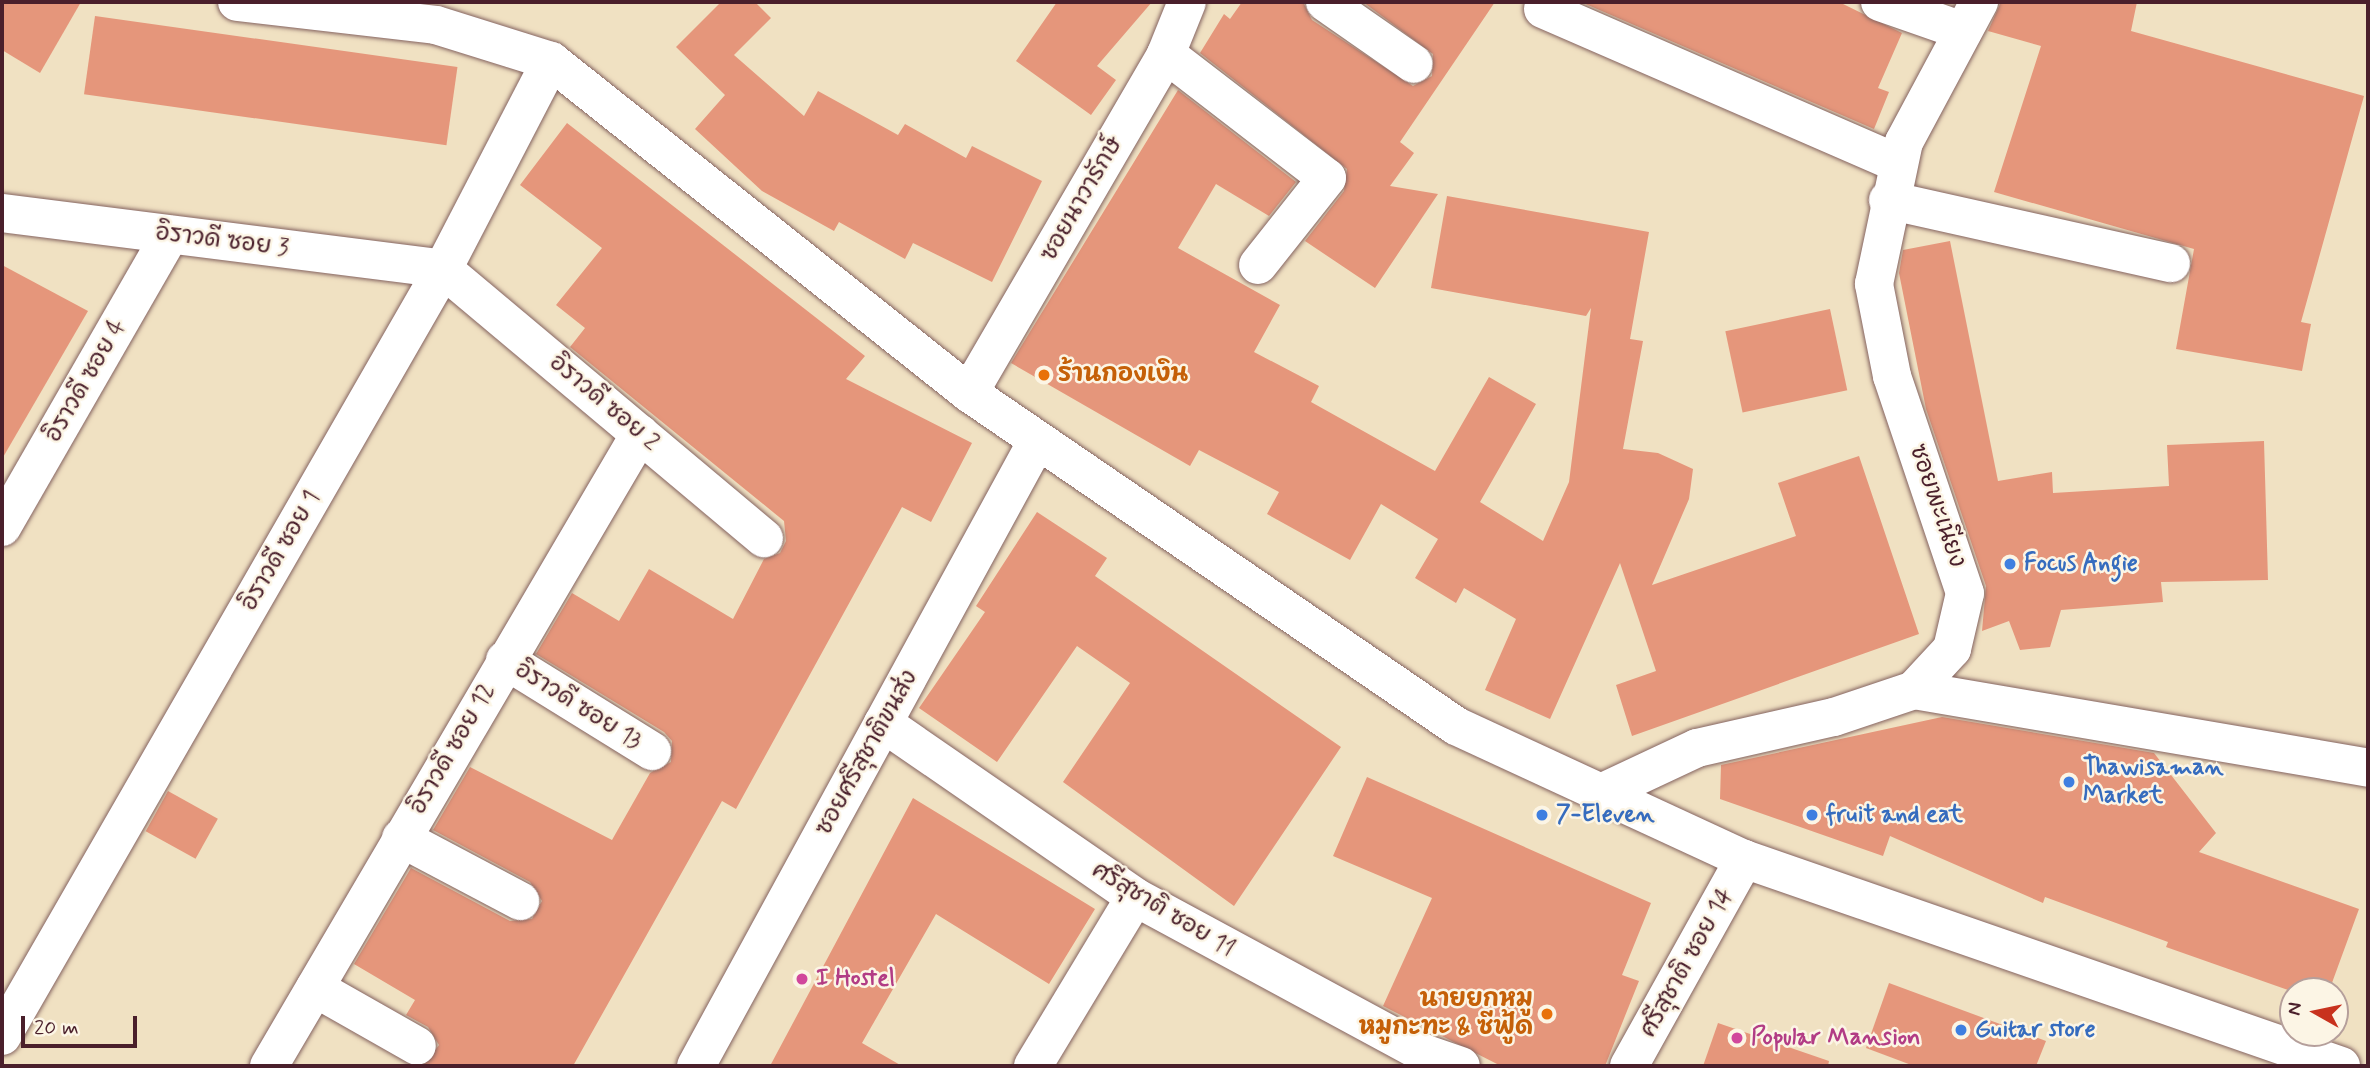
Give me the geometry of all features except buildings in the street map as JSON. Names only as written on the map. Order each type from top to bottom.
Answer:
[{"type":"street","points":[[237,2],[436,25],[551,61],[969,393],[1456,726],[1744,859],[2341,1066]]},
{"type":"street","name":"ซอยนาวารักษ์","points":[[969,393],[1166,54],[1187,2]]},
{"type":"street","points":[[1325,2],[1414,64]]},
{"type":"street","points":[[1880,2],[1971,16]]},
{"type":"street","points":[[1543,9],[1898,163]]},
{"type":"street","name":"ซอยพะเนียง","points":[[1601,793],[1697,748],[1834,717],[1914,690],[1952,649],[1965,593],[1890,363],[1874,284],[1888,200],[1898,163],[1971,16]]},
{"type":"street","points":[[1166,54],[1327,178],[1258,265]]},
{"type":"street","name":"อิราวดี ซอย 1","points":[[2,1036],[443,269],[551,61]]},
{"type":"street","points":[[1888,200],[2171,263]]},
{"type":"street","name":"อิราวดี ซอย 3","points":[[2,213],[443,269]]},
{"type":"street","name":"อิราวดี ซอย 4","points":[[2,527],[170,235]]},
{"type":"street","name":"อิราวดี ซอย 2","points":[[443,269],[764,538]]},
{"type":"street","name":"อิราวดี ซอย 12","points":[[269,1066],[640,434]]},
{"type":"street","name":"ซอยศรีสุชาติขนส่ง","points":[[696,1066],[1037,441]]},
{"type":"street","name":"อิราวดี ซอย 13","points":[[505,660],[652,751]]},
{"type":"street","points":[[1914,690],[2368,768]]},
{"type":"street","name":"ศรีสุชาติ ซอย 11","points":[[883,723],[1135,897],[1423,1054],[1461,1066]]},
{"type":"street","points":[[401,838],[520,901]]},
{"type":"street","name":"ศรีสุชาติ ซอย 14","points":[[1629,1066],[1744,859]]},
{"type":"street","points":[[1033,1066],[1135,897]]},
{"type":"street","points":[[315,988],[417,1046]]},
{"type":"place","name":"ร้านกองเงิน","points":[[1044,375]]},
{"type":"place","name":"Focus Angie","points":[[2010,564]]},
{"type":"place","name":"Thawisaman Market","points":[[2069,782]]},
{"type":"place","name":"7-Eleven","points":[[1542,815]]},
{"type":"place","name":"fruit and eat","points":[[1812,815]]},
{"type":"place","name":"I Hostel","points":[[802,979]]},
{"type":"place","name":"นายยกหมู หมูกะทะ & ซีฟู้ด","points":[[1547,1014]]},
{"type":"place","name":"Guitar store","points":[[1961,1030]]},
{"type":"place","name":"Popular Mansion","points":[[1737,1038]]}]
